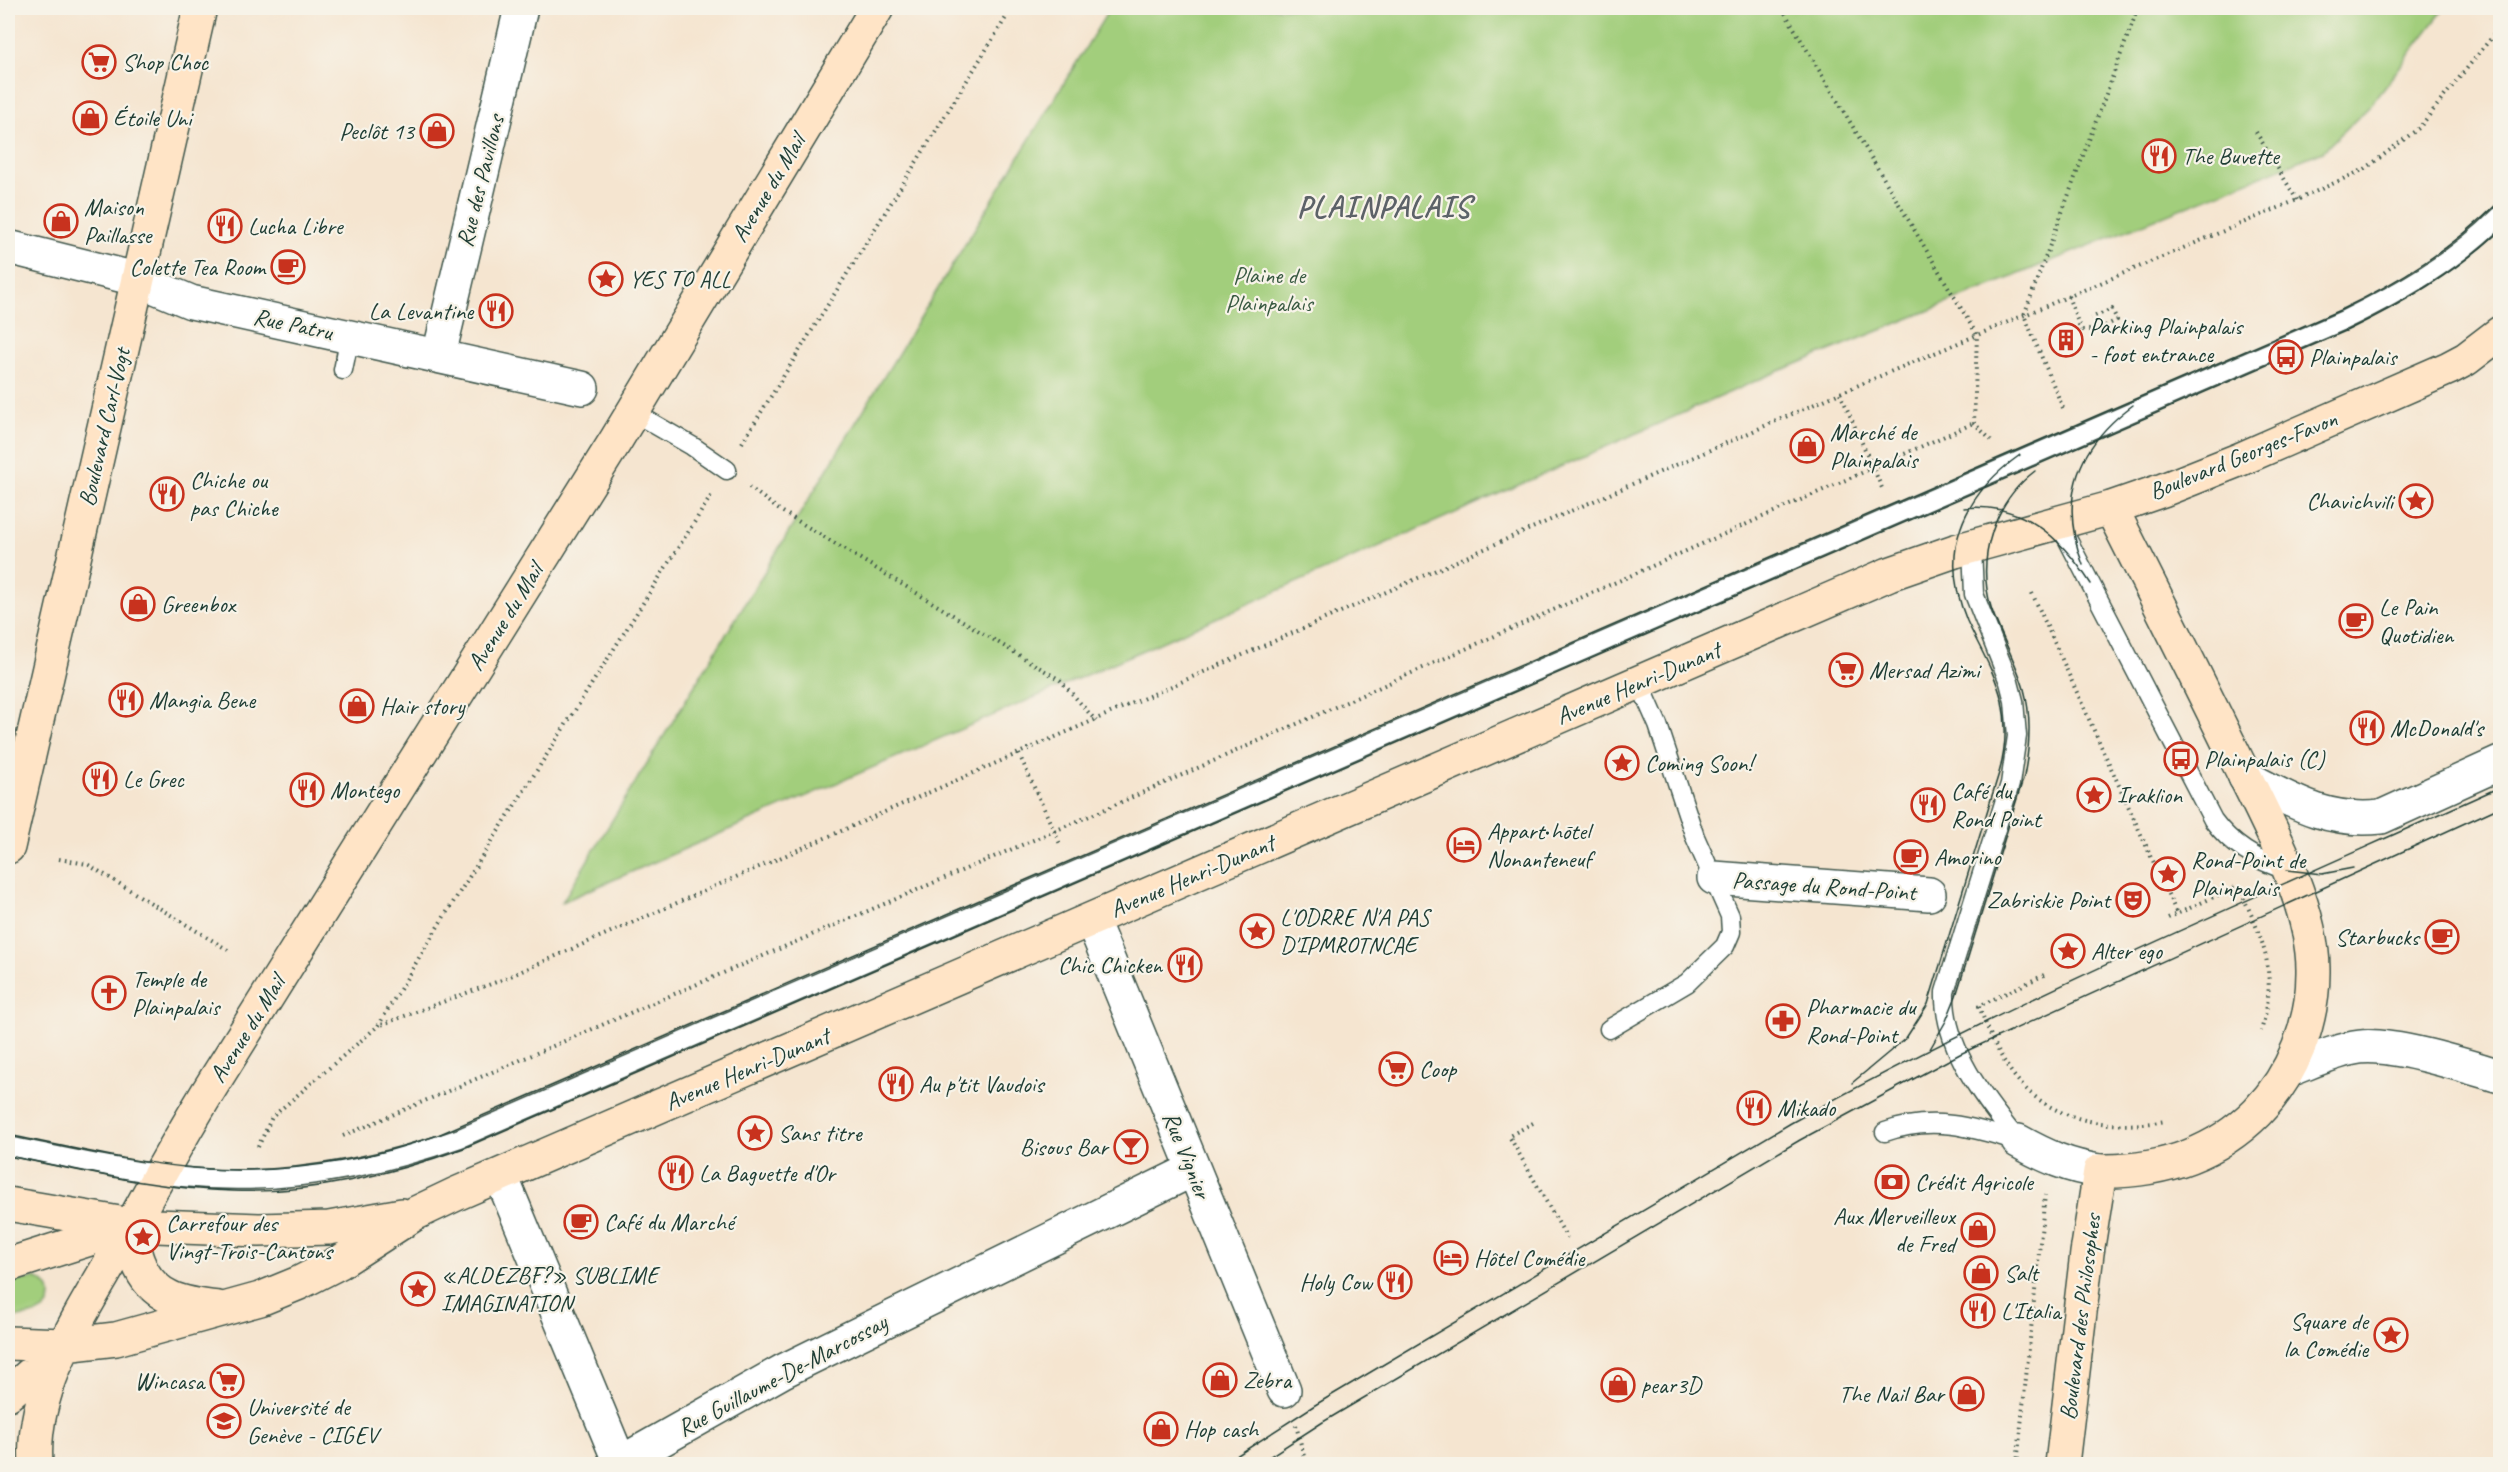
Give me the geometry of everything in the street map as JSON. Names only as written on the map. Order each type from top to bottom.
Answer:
[{"type":"main road","name":"Boulevard Carl-Vogt","points":[[8,847],[119,367],[136,279],[200,8]]},
{"type":"main road","name":"Avenue du Mail","points":[[64,1346],[159,1174],[217,1077],[633,412],[876,8]]},
{"type":"main road","name":"Boulevard Georges-Favon","points":[[1972,547],[2111,508],[2241,459],[2449,368],[2466,359],[2500,333]]},
{"type":"main road","points":[[2100,1171],[2150,1168],[2193,1155],[2212,1146],[2248,1120],[2277,1088],[2289,1070],[2307,1022],[2313,971],[2307,922],[2288,870],[2245,777],[2111,508]]},
{"type":"main road","name":"Avenue Henri-Dunant","points":[[230,1309],[299,1283],[340,1262],[416,1213],[1889,574],[1972,547]]},
{"type":"main road","name":"Boulevard des Philosophes","points":[[2062,1464],[2088,1243],[2100,1171]]},
{"type":"main road","points":[[8,1204],[131,1225]]},
{"type":"main road","name":"Avenue Henri-Dunant","points":[[131,1225],[259,1230],[329,1228],[416,1213]]},
{"type":"main road","points":[[8,1265],[131,1225]]},
{"type":"main road","points":[[131,1225],[138,1262],[156,1291],[186,1304],[230,1309]]},
{"type":"main road","points":[[8,1343],[64,1346],[116,1339],[230,1309]]},
{"type":"main road","points":[[8,1394],[64,1346]]},
{"type":"main road","points":[[36,1464],[34,1439],[43,1397],[64,1346]]},
{"type":"main road","points":[[8,1450],[26,1464]]},
{"type":"street","name":"Rue des Pavillons","points":[[439,355],[521,8]]},
{"type":"street","name":"Rue Patru","points":[[8,247],[136,279],[190,302],[582,388]]},
{"type":"street","points":[[2245,777],[2307,809],[2345,818],[2367,819],[2381,817],[2500,762]]},
{"type":"street","name":"Passage du Rond-Point","points":[[1714,878],[1929,894]]},
{"type":"street","name":"Rue Vignier","points":[[1092,920],[1192,1170],[1284,1390]]},
{"type":"street","points":[[2289,1070],[2359,1047],[2377,1047],[2460,1064],[2500,1076]]},
{"type":"street","points":[[2018,1141],[2051,1159],[2080,1168],[2100,1171]]},
{"type":"street","name":"Rue Guillaume-De-Marcossay","points":[[501,1176],[618,1464],[783,1371],[1192,1170]]},
{"type":"lane","points":[[8,1146],[159,1174],[224,1180],[290,1178],[361,1167],[432,1148],[1072,873],[2375,305],[2448,260],[2500,216]]},
{"type":"lane","points":[[343,370],[350,336]]},
{"type":"lane","points":[[633,412],[692,446],[727,470]]},
{"type":"lane","points":[[2059,523],[2213,820],[2226,836],[2252,856],[2288,870]]},
{"type":"lane","points":[[1972,547],[1974,594],[2009,682],[2014,701],[2017,736],[2010,784],[1945,992],[1944,1009],[1952,1038],[1990,1106],[2018,1141]]},
{"type":"lane","name":"Passage du Rond-Point","points":[[1640,682],[1658,725],[1695,837],[1714,878]]},
{"type":"lane","points":[[1609,1029],[1687,983],[1725,946],[1731,932],[1730,916],[1714,878]]},
{"type":"lane","points":[[1885,1132],[1903,1126],[1935,1122],[1966,1127],[2018,1141]]},
{"type":"path","points":[[258,1147],[272,1118],[378,1026],[440,923],[727,470],[758,415],[1012,8]]},
{"type":"path","points":[[332,1141],[1054,832],[1974,423],[1977,335],[1782,8]]},
{"type":"path","points":[[2075,437],[2024,315],[2138,8]]},
{"type":"path","points":[[378,1026],[499,981],[1840,393],[2297,200],[2365,169],[2419,128],[2500,27]]},
{"type":"path","points":[[2256,132],[2297,200]]},
{"type":"path","points":[[2068,296],[2081,330]]},
{"type":"path","points":[[2071,334],[2081,330],[2097,330],[2117,320],[2112,309],[2091,318]]},
{"type":"path","points":[[1840,393],[1873,467]]},
{"type":"path","points":[[727,470],[778,509],[1060,680],[1096,721]]},
{"type":"path","points":[[2032,593],[2177,914]]},
{"type":"path","points":[[1019,754],[1072,873]]},
{"type":"path","points":[[59,859],[87,864],[228,950]]},
{"type":"path","points":[[2168,918],[2238,886],[2263,940],[2269,966],[2269,991],[2258,1040]]},
{"type":"path","points":[[2044,975],[1979,1006],[2006,1064],[2017,1078],[2029,1091],[2058,1110],[2098,1124],[2140,1126],[2173,1118]]},
{"type":"path","points":[[1533,1123],[1509,1136],[1567,1238]]},
{"type":"path","points":[[248,1147],[269,1146]]},
{"type":"path","points":[[2017,1464],[2038,1253],[2051,1159]]},
{"type":"green space","name":"Plaine de Plainpalais","points":[[1110,8],[2445,8],[2369,107],[2323,151],[1767,376],[562,902]]},
{"type":"green space","points":[[35,1278],[49,1289],[49,1302],[46,1308],[28,1316],[8,1318],[8,1282]]},
{"type":"tram line","points":[[8,1135],[149,1162],[227,1170],[319,1165],[379,1153],[438,1135],[2340,310],[2425,262],[2464,234],[2500,201]]},
{"type":"tram line","points":[[8,1156],[176,1187],[263,1191],[350,1181],[408,1167],[464,1148],[2348,330],[2428,286],[2500,231]]},
{"type":"tram line","points":[[2083,565],[2072,518],[2073,496],[2078,476],[2086,456],[2098,438],[2133,405]]},
{"type":"tram line","points":[[1852,1083],[1906,1038],[1928,1004],[1999,773],[2005,737],[2002,701],[1991,670],[1967,621],[1959,596],[1955,572],[1956,549],[1961,528],[1970,507],[2000,471],[2020,455]]},
{"type":"tram line","points":[[1930,1049],[1946,1021],[1956,996],[2026,765],[2029,743],[2027,700],[2017,668],[1991,607],[1986,569],[1992,532],[1999,515],[2009,498],[2035,471]]},
{"type":"tram line","points":[[1964,508],[2005,511],[2038,526],[2067,551],[2091,584]]},
{"type":"tram line","points":[[1224,1464],[1315,1405],[1791,1123],[1877,1077],[1965,1032],[2142,948],[2500,787]]},
{"type":"tram line","points":[[1258,1464],[1323,1422],[1800,1140],[1960,1054],[2500,807]]},
{"type":"tram line","points":[[2287,870],[2322,874],[2353,868]]},
{"type":"place","name":"Shop Choc","points":[[99,62]]},
{"type":"place","name":"Étoile Uni","points":[[90,118]]},
{"type":"place","name":"Peclôt 13","points":[[437,131]]},
{"type":"place","name":"The Buvette","points":[[2159,156]]},
{"type":"place","name":"Maison Paillasse","points":[[61,221]]},
{"type":"place","name":"Lucha Libre","points":[[225,226]]},
{"type":"place","name":"Colette Tea Room","points":[[288,267]]},
{"type":"place","name":"YES TO ALL","points":[[606,279]]},
{"type":"place","name":"La Levantine","points":[[496,311]]},
{"type":"place","name":"Parking Plainpalais - foot entrance","points":[[2066,340]]},
{"type":"place","name":"Plainpalais","points":[[2286,357]]},
{"type":"place","name":"Marché de Plainpalais","points":[[1807,446]]},
{"type":"place","name":"Chiche ou pas Chiche","points":[[167,494]]},
{"type":"place","name":"Chavichvili","points":[[2416,501]]},
{"type":"place","name":"Greenbox","points":[[138,604]]},
{"type":"place","name":"Le Pain Quotidien","points":[[2356,621]]},
{"type":"place","name":"Mersad Azimi","points":[[1846,670]]},
{"type":"place","name":"Mangia Bene","points":[[126,700]]},
{"type":"place","name":"Hair story","points":[[357,706]]},
{"type":"place","name":"McDonald's","points":[[2367,728]]},
{"type":"place","name":"Plainpalais (C)","points":[[2181,759]]},
{"type":"place","name":"Coming Soon!","points":[[1622,763]]},
{"type":"place","name":"Le Grec","points":[[100,779]]},
{"type":"place","name":"Montego","points":[[307,790]]},
{"type":"place","name":"Iraklion","points":[[2094,795]]},
{"type":"place","name":"Café du Rond Point","points":[[1928,805]]},
{"type":"place","name":"Appart‧hōtel Nonanteneuf","points":[[1464,845]]},
{"type":"place","name":"Amorino","points":[[1911,857]]},
{"type":"place","name":"Rond-Point de Plainpalais","points":[[2168,874]]},
{"type":"place","name":"Zabriskie Point","points":[[2133,900]]},
{"type":"place","name":"L'ODRRE N'A PAS D'IPMROTNCAE","points":[[1257,931]]},
{"type":"place","name":"Starbucks","points":[[2442,937]]},
{"type":"place","name":"Alter ego","points":[[2068,951]]},
{"type":"place","name":"Chic Chicken","points":[[1185,965]]},
{"type":"place","name":"Temple de Plainpalais","points":[[109,993]]},
{"type":"place","name":"Pharmacie du Rond-Point","points":[[1783,1021]]},
{"type":"place","name":"Coop","points":[[1396,1069]]},
{"type":"place","name":"Au p'tit Vaudois","points":[[896,1084]]},
{"type":"place","name":"Mikado","points":[[1754,1108]]},
{"type":"place","name":"Sans titre","points":[[755,1133]]},
{"type":"place","name":"Bisous Bar","points":[[1131,1147]]},
{"type":"place","name":"La Baguette d'Or","points":[[676,1173]]},
{"type":"place","name":"Crédit Agricole","points":[[1892,1182]]},
{"type":"place","name":"Café du Marché","points":[[581,1222]]},
{"type":"place","name":"Aux Merveilleux de Fred","points":[[1978,1230]]},
{"type":"place","name":"Carrefour des Vingt-Trois-Cantons","points":[[143,1237]]},
{"type":"place","name":"Hôtel Comédie","points":[[1451,1258]]},
{"type":"place","name":"Salt","points":[[1981,1273]]},
{"type":"place","name":"Holy Cow","points":[[1395,1282]]},
{"type":"place","name":"«ALDEZBF?» SUBLIME IMAGINATION","points":[[418,1289]]},
{"type":"place","name":"L'Italia","points":[[1978,1311]]},
{"type":"place","name":"Square de la Comédie","points":[[2391,1335]]},
{"type":"place","name":"Zebra","points":[[1220,1380]]},
{"type":"place","name":"Wincasa","points":[[227,1381]]},
{"type":"place","name":"pear3D","points":[[1618,1385]]},
{"type":"place","name":"The Nail Bar","points":[[1967,1394]]},
{"type":"place","name":"Université de Genève - CIGEV","points":[[224,1421]]},
{"type":"place","name":"Hop cash","points":[[1161,1429]]},
{"type":"district","name":"PLAINPALAIS","points":[[1384,207]]}]
